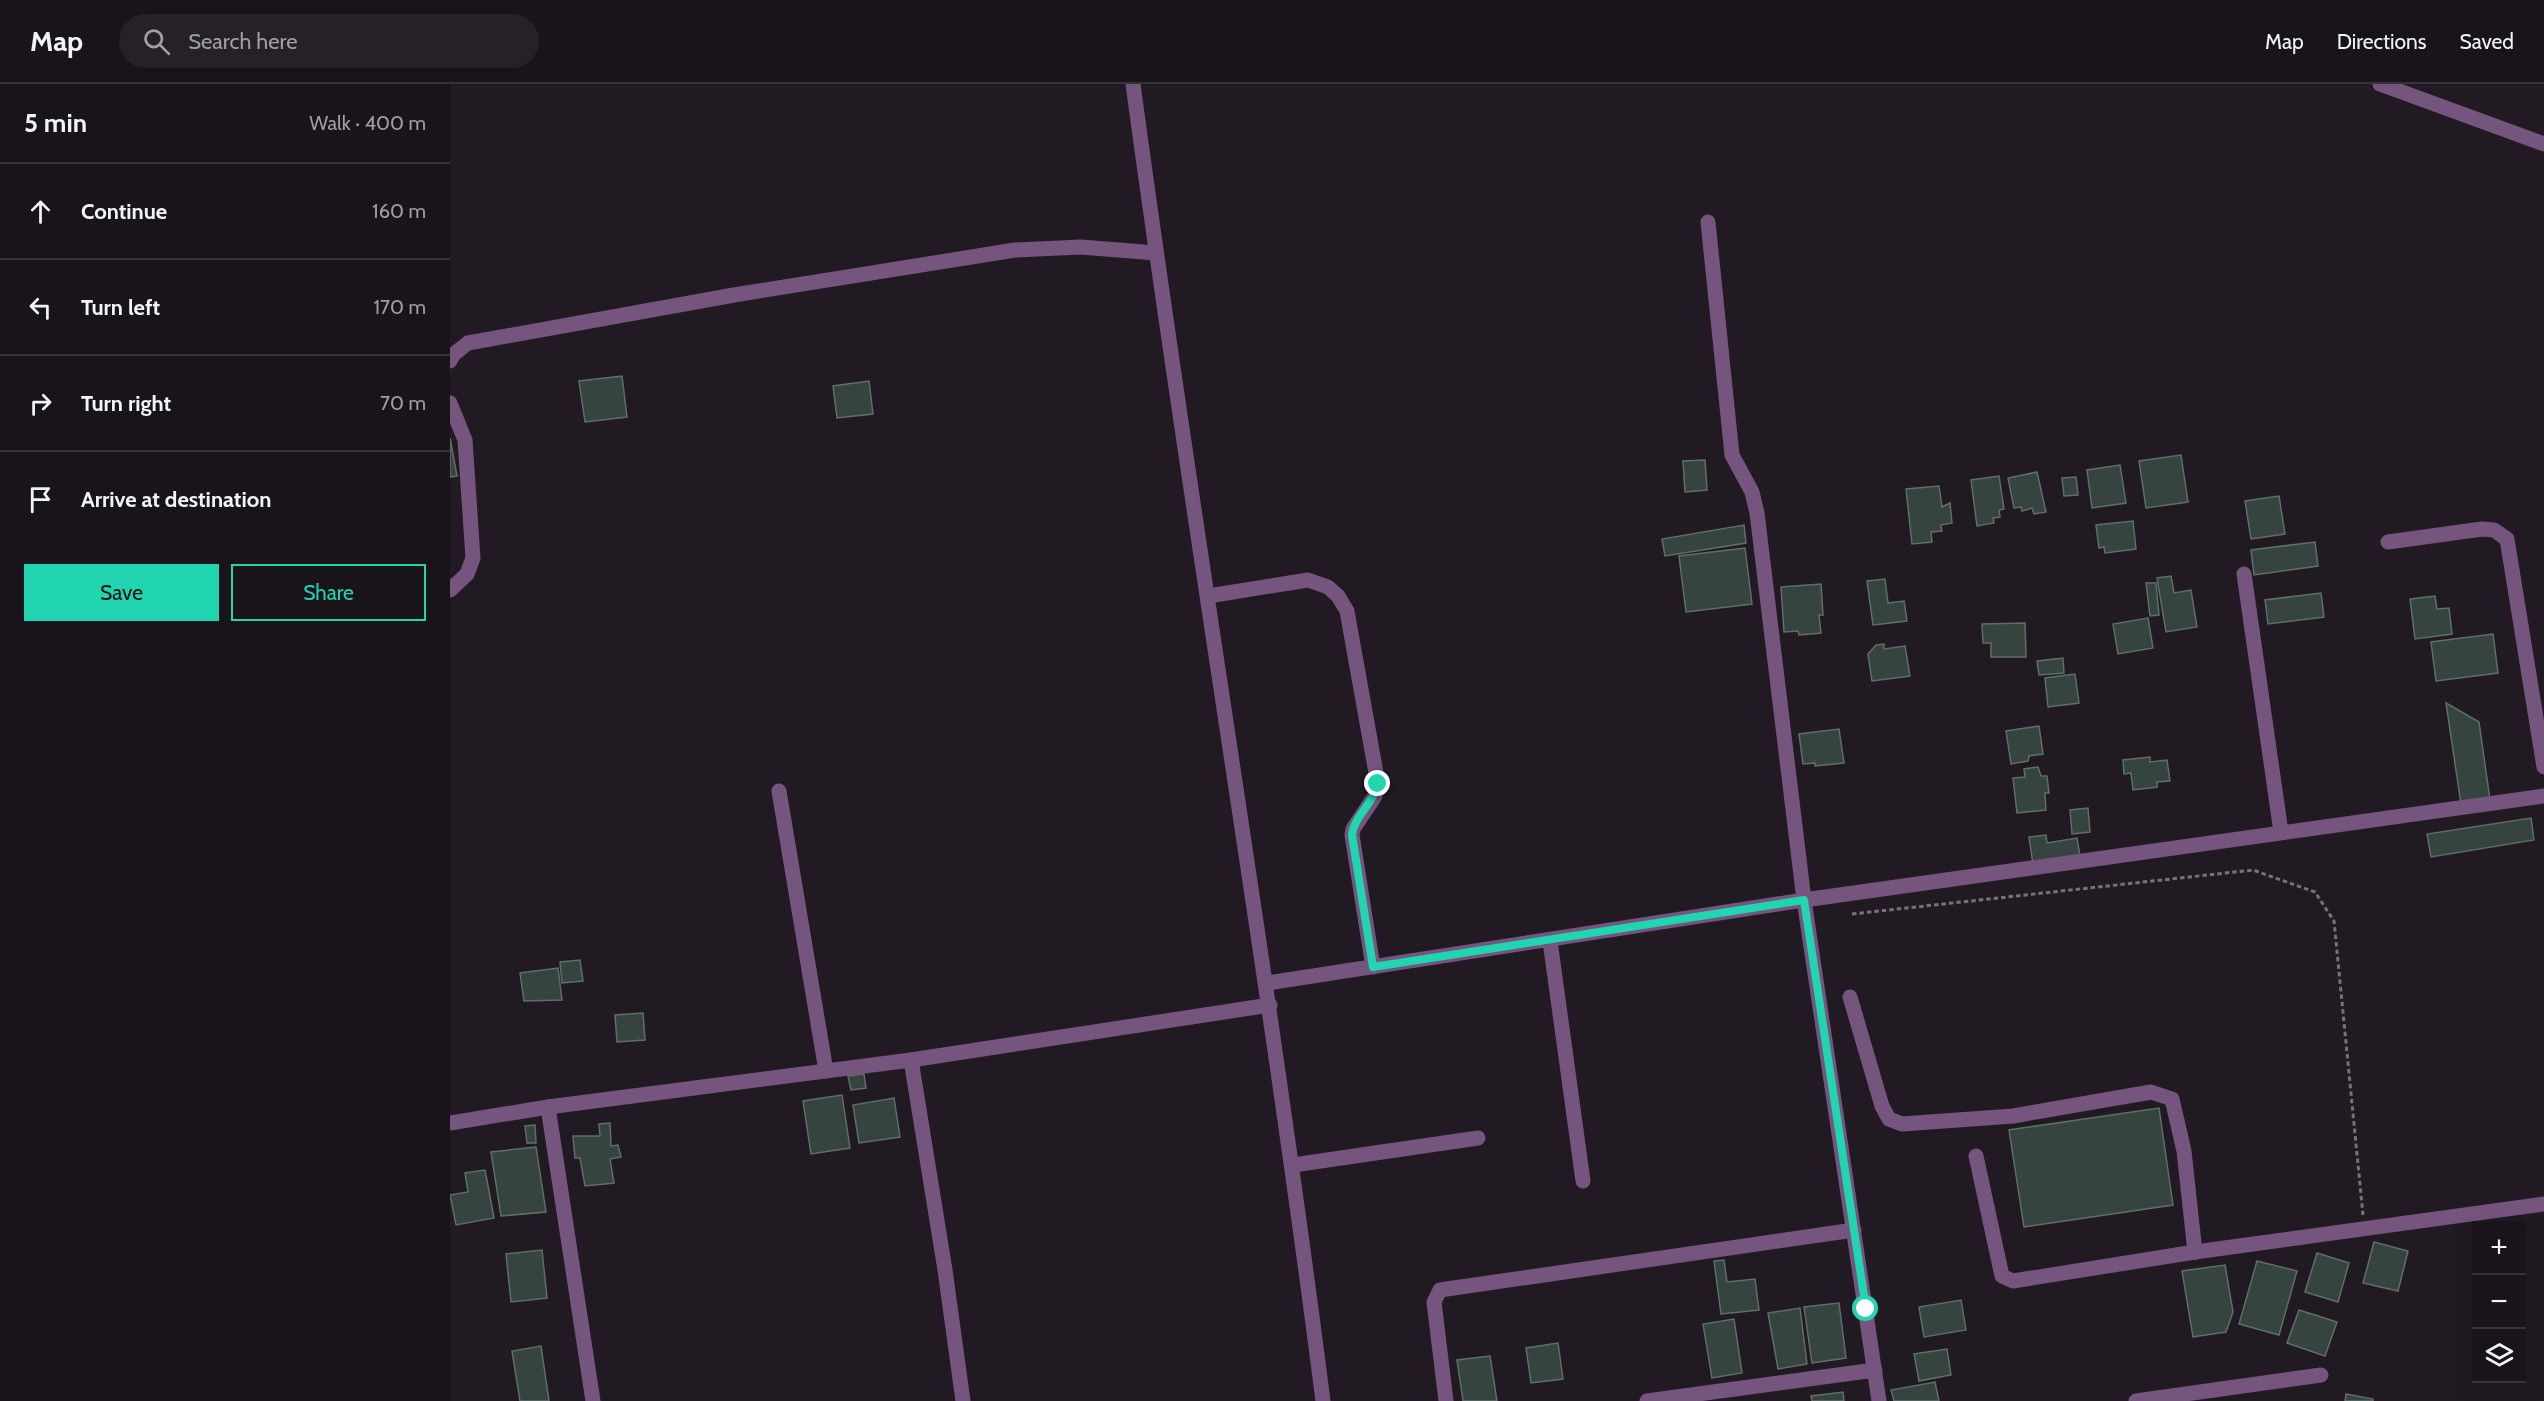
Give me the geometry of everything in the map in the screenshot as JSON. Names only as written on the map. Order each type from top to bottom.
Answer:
[{"type":"street","points":[[1134,84],[1156,253],[1267,983],[1323,1401]]},
{"type":"street","points":[[2380,84],[2544,144]]},
{"type":"street","points":[[1708,222],[1732,455],[1752,492],[1757,513],[1804,900],[1879,1401]]},
{"type":"street","points":[[450,361],[453,355],[468,343],[734,295],[1015,250],[1081,248],[1156,253]]},
{"type":"street","points":[[450,403],[465,440],[472,558],[467,574],[450,590]]},
{"type":"street","points":[[2388,542],[2482,529],[2494,530],[2507,539],[2544,767]]},
{"type":"street","points":[[2244,574],[2281,832]]},
{"type":"street","points":[[1208,596],[1308,580],[1328,587],[1338,596],[1347,611],[1378,784],[1376,796],[1360,816],[1352,835],[1373,967]]},
{"type":"street","points":[[779,791],[826,1071]]},
{"type":"street","points":[[1267,983],[1804,900],[2544,796]]},
{"type":"street","points":[[1550,941],[1584,1181]]},
{"type":"street","points":[[1850,997],[1881,1106],[1889,1119],[1902,1124],[2013,1116],[2151,1092],[2172,1099],[2184,1151],[2195,1252]]},
{"type":"street","points":[[450,1124],[548,1107],[911,1060],[1270,1005]]},
{"type":"street","points":[[911,1060],[945,1270],[963,1401]]},
{"type":"street","points":[[548,1107],[593,1401]]},
{"type":"street","points":[[1293,1165],[1478,1138]]},
{"type":"street","points":[[1977,1156],[2002,1276],[2013,1281],[2195,1252],[2544,1204]]},
{"type":"street","points":[[1446,1401],[1434,1302],[1440,1290],[1854,1230]]},
{"type":"street","points":[[1647,1401],[1875,1370]]},
{"type":"street","points":[[2136,1401],[2320,1375]]},
{"type":"path","points":[[1852,914],[2253,870],[2315,892],[2334,921],[2364,1229]]},
{"type":"building","points":[[622,376],[627,417],[585,422],[579,381]]},
{"type":"building","points":[[869,381],[873,414],[837,418],[833,386]]},
{"type":"building","points":[[450,438],[457,476],[450,477]]},
{"type":"building","points":[[2181,455],[2188,502],[2146,508],[2139,461]]},
{"type":"building","points":[[1705,460],[1707,490],[1685,492],[1683,461]]},
{"type":"building","points":[[2120,465],[2126,503],[2092,508],[2087,470]]},
{"type":"building","points":[[2037,472],[2046,512],[2034,514],[2032,508],[2022,511],[2021,507],[2014,508],[2008,478]]},
{"type":"building","points":[[1999,476],[2004,509],[1999,510],[2000,517],[1993,518],[1994,523],[1977,526],[1971,480]]},
{"type":"building","points":[[2076,477],[2078,495],[2064,496],[2062,478]]},
{"type":"building","points":[[1939,486],[1942,507],[1950,503],[1952,523],[1941,525],[1942,531],[1931,532],[1932,542],[1912,544],[1906,489]]},
{"type":"building","points":[[2279,496],[2285,534],[2251,539],[2245,501]]},
{"type":"building","points":[[2133,521],[2136,549],[2105,553],[2104,547],[2099,548],[2096,525]]},
{"type":"building","points":[[1744,525],[1746,543],[1665,556],[1662,539]]},
{"type":"building","points":[[2315,542],[2318,566],[2254,575],[2251,550]]},
{"type":"building","points":[[1745,548],[1752,604],[1686,612],[1679,556]]},
{"type":"building","points":[[2171,576],[2174,593],[2191,590],[2197,627],[2166,632],[2157,578]]},
{"type":"building","points":[[1885,579],[1888,603],[1904,601],[1907,621],[1873,625],[1867,581]]},
{"type":"building","points":[[2146,583],[2156,583],[2159,615],[2150,616]]},
{"type":"building","points":[[1821,584],[1823,615],[1819,615],[1821,633],[1799,635],[1798,631],[1784,632],[1781,587]]},
{"type":"building","points":[[2321,593],[2324,617],[2268,624],[2265,600]]},
{"type":"building","points":[[2435,596],[2437,609],[2449,608],[2452,634],[2415,639],[2410,599]]},
{"type":"building","points":[[2148,618],[2153,648],[2118,654],[2113,624]]},
{"type":"building","points":[[2025,623],[2026,657],[1991,657],[1991,643],[1983,643],[1982,624]]},
{"type":"building","points":[[2493,634],[2498,673],[2436,681],[2431,642]]},
{"type":"building","points":[[1884,644],[1884,649],[1905,646],[1910,676],[1872,681],[1868,654],[1876,645]]},
{"type":"building","points":[[2063,658],[2064,673],[2039,675],[2037,661]]},
{"type":"building","points":[[2075,674],[2079,703],[2048,707],[2045,678]]},
{"type":"building","points":[[2446,703],[2479,722],[2490,800],[2461,804]]},
{"type":"building","points":[[2039,726],[2043,754],[2029,756],[2028,761],[2011,764],[2006,731]]},
{"type":"building","points":[[1839,729],[1844,763],[1815,766],[1815,763],[1803,764],[1799,734]]},
{"type":"building","points":[[2150,757],[2150,762],[2167,760],[2170,781],[2157,782],[2157,787],[2133,790],[2131,773],[2124,774],[2123,760]]},
{"type":"building","points":[[2038,767],[2041,776],[2047,776],[2049,793],[2045,793],[2046,810],[2017,813],[2013,778],[2025,777],[2024,769]]},
{"type":"building","points":[[2088,808],[2090,832],[2072,834],[2070,810]]},
{"type":"building","points":[[2531,818],[2534,840],[2431,857],[2427,834]]},
{"type":"building","points":[[2046,835],[2047,843],[2077,838],[2080,856],[2033,864],[2029,837]]},
{"type":"building","points":[[580,960],[583,981],[562,983],[560,962]]},
{"type":"building","points":[[558,968],[562,1000],[524,1001],[520,973]]},
{"type":"building","points":[[643,1013],[645,1040],[617,1042],[615,1015]]},
{"type":"building","points":[[864,1074],[866,1088],[851,1090],[848,1076]]},
{"type":"building","points":[[842,1095],[850,1148],[811,1154],[803,1101]]},
{"type":"building","points":[[894,1098],[900,1137],[859,1143],[853,1105]]},
{"type":"building","points":[[2159,1108],[2173,1205],[2024,1227],[2009,1130]]},
{"type":"building","points":[[610,1123],[611,1146],[618,1145],[621,1157],[610,1159],[614,1183],[585,1186],[580,1158],[575,1158],[573,1136],[600,1136],[599,1124]]},
{"type":"building","points":[[535,1125],[536,1143],[527,1143],[525,1126]]},
{"type":"building","points":[[536,1147],[546,1212],[501,1216],[491,1152]]},
{"type":"building","points":[[485,1170],[494,1218],[456,1225],[450,1195],[468,1192],[465,1173]]},
{"type":"building","points":[[2374,1242],[2408,1251],[2398,1291],[2363,1283]]},
{"type":"building","points":[[542,1250],[547,1298],[511,1302],[506,1254]]},
{"type":"building","points":[[2317,1253],[2349,1263],[2338,1302],[2305,1292]]},
{"type":"building","points":[[1724,1260],[1727,1282],[1755,1279],[1759,1310],[1721,1314],[1714,1261]]},
{"type":"building","points":[[2257,1261],[2297,1271],[2279,1335],[2239,1324]]},
{"type":"building","points":[[2225,1265],[2233,1312],[2226,1332],[2193,1337],[2182,1271]]},
{"type":"building","points":[[1961,1300],[1966,1330],[1924,1337],[1919,1307]]},
{"type":"building","points":[[1839,1303],[1846,1358],[1812,1363],[1804,1307]]},
{"type":"building","points":[[1800,1308],[1807,1364],[1778,1369],[1768,1313]]},
{"type":"building","points":[[2299,1310],[2337,1322],[2325,1356],[2287,1343]]},
{"type":"building","points":[[1734,1319],[1742,1373],[1712,1378],[1703,1324]]},
{"type":"building","points":[[1558,1343],[1563,1379],[1531,1383],[1526,1348]]},
{"type":"building","points":[[541,1346],[549,1401],[520,1401],[512,1351]]},
{"type":"building","points":[[1947,1349],[1951,1375],[1919,1381],[1914,1354]]},
{"type":"building","points":[[1490,1356],[1497,1401],[1463,1401],[1457,1360]]},
{"type":"building","points":[[1935,1382],[1939,1401],[1894,1401],[1891,1390]]},
{"type":"building","points":[[1843,1392],[1844,1401],[1812,1401],[1811,1396]]},
{"type":"building","points":[[2346,1394],[2373,1399],[2373,1401],[2345,1401]]},
{"type":"route","points":[[1378,784],[1376,796],[1360,816],[1352,835],[1373,967],[1804,900],[1866,1309]]}]
